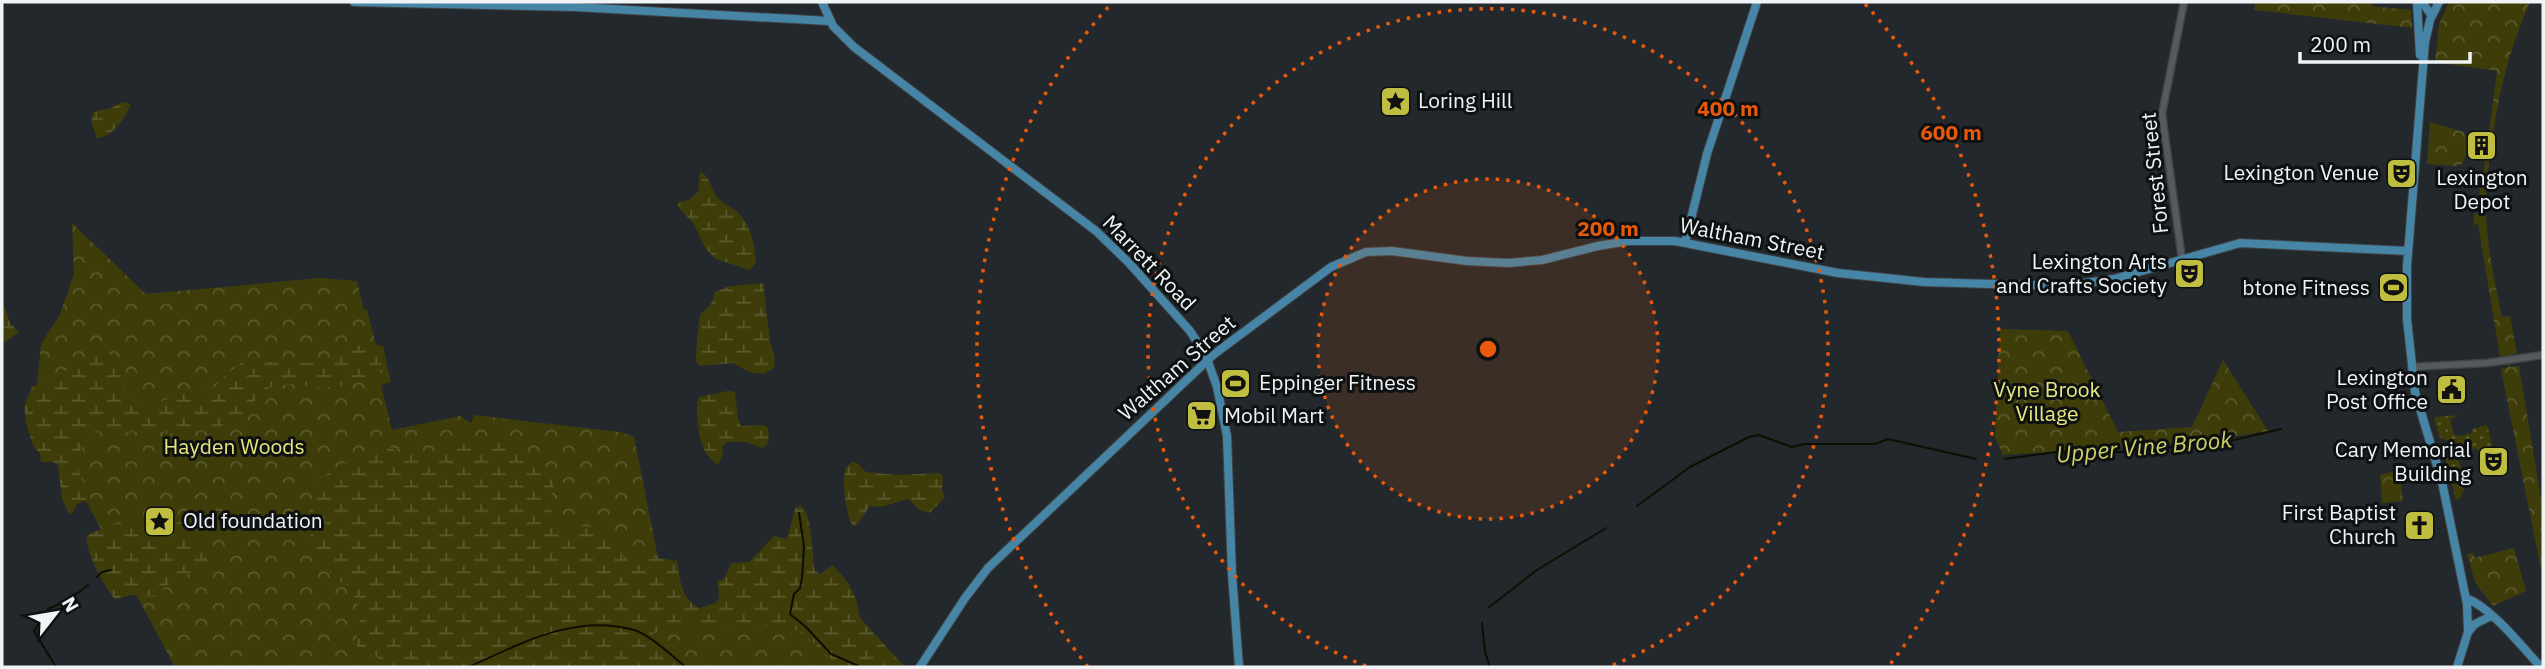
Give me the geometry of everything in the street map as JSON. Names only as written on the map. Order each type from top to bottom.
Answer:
[{"type":"main road","points":[[354,2],[575,7],[829,21]]},
{"type":"main road","name":"Marrett Road","points":[[822,2],[829,21],[854,47],[1096,231],[1121,254],[1186,327],[1207,360],[1220,397],[1226,426],[1231,574],[1239,667]]},
{"type":"main road","points":[[1685,243],[1707,154],[1757,2]]},
{"type":"main road","points":[[2420,2],[2432,16]]},
{"type":"main road","points":[[2420,2],[2419,43],[2423,67]]},
{"type":"main road","points":[[2439,2],[2426,34],[2406,305],[2411,368],[2418,402],[2442,482],[2466,598],[2468,632],[2457,667]]},
{"type":"main road","name":"Waltham Street","points":[[920,667],[965,598],[988,569],[1207,360],[1328,270],[1366,252],[1392,251],[1467,261],[1508,263],[1542,260],[1628,241],[1685,243],[1838,274],[1932,283],[2080,285],[2114,279],[2240,243],[2408,251]]},
{"type":"main road","points":[[2466,598],[2475,601],[2541,667]]},
{"type":"main road","points":[[2468,632],[2475,624],[2491,616]]},
{"type":"street","name":"Forest Street","points":[[2182,258],[2162,114],[2183,2]]},
{"type":"street","points":[[2411,368],[2487,363],[2543,355]]},
{"type":"green space","points":[[2255,2],[2373,2],[2372,6],[2411,10],[2412,28],[2254,10]]},
{"type":"green space","points":[[2449,2],[2530,2],[2511,54],[2498,104],[2488,169],[2486,216],[2502,317],[2510,316],[2517,353],[2509,355],[2510,367],[2519,366],[2543,500],[2543,579],[2501,369],[2508,367],[2506,356],[2500,357],[2478,224],[2474,225],[2474,214],[2479,212],[2480,176],[2483,176],[2497,71],[2435,62],[2439,24]]},
{"type":"green space","points":[[122,102],[131,104],[122,121],[108,134],[97,138],[91,122],[93,112]]},
{"type":"green space","points":[[2430,122],[2464,132],[2467,148],[2462,164],[2427,164]]},
{"type":"green space","points":[[700,172],[706,176],[718,198],[736,211],[748,227],[756,262],[750,270],[716,259],[705,248],[694,224],[678,207],[678,202],[689,200],[698,192]]},
{"type":"green space","name":"Hayden Woods","points":[[72,223],[146,294],[320,278],[357,281],[376,345],[383,346],[391,382],[381,385],[392,430],[460,416],[471,423],[474,415],[620,432],[634,437],[669,613],[696,613],[823,578],[905,667],[175,667],[35,406],[41,344],[60,314],[74,274]]},
{"type":"green space","points":[[764,283],[774,368],[764,374],[749,372],[733,363],[700,366],[696,361],[696,353],[700,315],[711,304],[715,292],[730,286]]},
{"type":"green space","points":[[2,299],[10,323],[19,332],[2,344]]},
{"type":"green space","name":"Vyne Brook Village","points":[[2000,329],[2068,331],[2118,432],[2192,427],[2223,360],[2268,431],[2196,442],[2003,455],[1995,437]]},
{"type":"green space","points":[[369,345],[377,350],[382,366],[379,374],[372,379],[322,388],[291,384],[271,387],[236,420],[214,432],[184,429],[169,434],[150,430],[119,433],[104,431],[92,434],[84,444],[77,462],[79,474],[91,499],[77,504],[72,514],[69,514],[62,499],[58,465],[41,462],[27,427],[24,406],[32,387],[58,371],[76,371],[97,351],[116,358],[127,395],[143,404],[215,387],[222,378],[248,358],[283,364],[307,363],[335,357],[354,346]]},
{"type":"green space","points":[[735,392],[741,426],[763,425],[768,428],[769,441],[763,448],[745,442],[727,442],[722,447],[723,454],[718,465],[702,445],[697,403],[699,397]]},
{"type":"green space","points":[[2459,415],[2450,419],[2454,434],[2458,436],[2473,433],[2472,429],[2487,425],[2494,451],[2479,455],[2477,448],[2465,451],[2454,442],[2440,438],[2434,420],[2436,417]]},
{"type":"green space","points":[[484,440],[514,447],[543,464],[555,480],[549,507],[561,527],[608,526],[626,562],[634,562],[646,556],[677,561],[685,594],[699,608],[716,603],[719,597],[718,581],[724,579],[731,563],[749,562],[774,536],[787,539],[795,509],[800,505],[808,517],[815,571],[820,574],[833,565],[849,584],[860,618],[897,659],[896,667],[842,666],[794,629],[774,624],[673,626],[652,634],[695,667],[382,667],[377,657],[357,646],[360,610],[357,602],[346,583],[335,582],[311,538],[309,508],[319,479],[374,445],[388,445],[403,457],[415,453],[431,453],[449,444],[472,445]]},
{"type":"green space","points":[[2442,447],[2457,456],[2467,483],[2460,498],[2456,500]]},
{"type":"green space","points":[[852,462],[866,472],[896,475],[940,473],[943,477],[942,490],[945,497],[930,513],[920,510],[908,499],[881,507],[870,506],[856,526],[852,525],[846,506],[844,484],[846,469]]},
{"type":"green space","points":[[2399,470],[2403,501],[2382,503],[2380,475]]},
{"type":"green space","points":[[177,518],[184,522],[208,564],[165,586],[159,597],[132,595],[115,599],[101,578],[88,549],[87,535],[121,521],[162,529]]},
{"type":"green space","points":[[2514,548],[2526,591],[2493,606],[2475,582],[2467,554],[2473,553],[2475,558]]},
{"type":"waterway","name":"Upper Vine Brook","points":[[2005,459],[2056,452],[2122,452],[2226,442],[2281,429]]},
{"type":"waterway","name":"Upper Vine Brook","points":[[1637,506],[1690,467],[1749,437],[1759,435],[1792,447],[1805,444],[1875,444],[1888,439],[1976,459]]},
{"type":"waterway","points":[[799,513],[804,546],[802,578],[800,588],[794,594],[790,614],[831,654],[861,667]]},
{"type":"waterway","name":"Upper Vine Brook","points":[[1488,608],[1537,570],[1606,528]]},
{"type":"waterway","points":[[97,577],[102,572],[111,570]]},
{"type":"waterway","points":[[56,667],[34,631],[48,609],[88,585]]},
{"type":"waterway","name":"Upper Vine Brook","points":[[1482,623],[1485,652],[1490,667]]},
{"type":"waterway","points":[[469,667],[548,634],[590,625],[640,632],[686,667]]},
{"type":"place","name":"Loring Hill","points":[[1395,101]]},
{"type":"place","name":"Lexington Depot","points":[[2482,146]]},
{"type":"place","name":"Lexington Venue","points":[[2402,173]]},
{"type":"place","name":"Lexington Arts and Crafts Society","points":[[2190,274]]},
{"type":"place","name":"btone Fitness","points":[[2393,288]]},
{"type":"place","name":"Eppinger Fitness","points":[[1236,383]]},
{"type":"place","name":"Lexington Post Office","points":[[2451,390]]},
{"type":"place","name":"Mobil Mart","points":[[1201,416]]},
{"type":"place","name":"Cary Memorial Building","points":[[2494,462]]},
{"type":"place","name":"Old foundation","points":[[160,521]]},
{"type":"place","name":"First Baptist Church","points":[[2419,525]]}]
